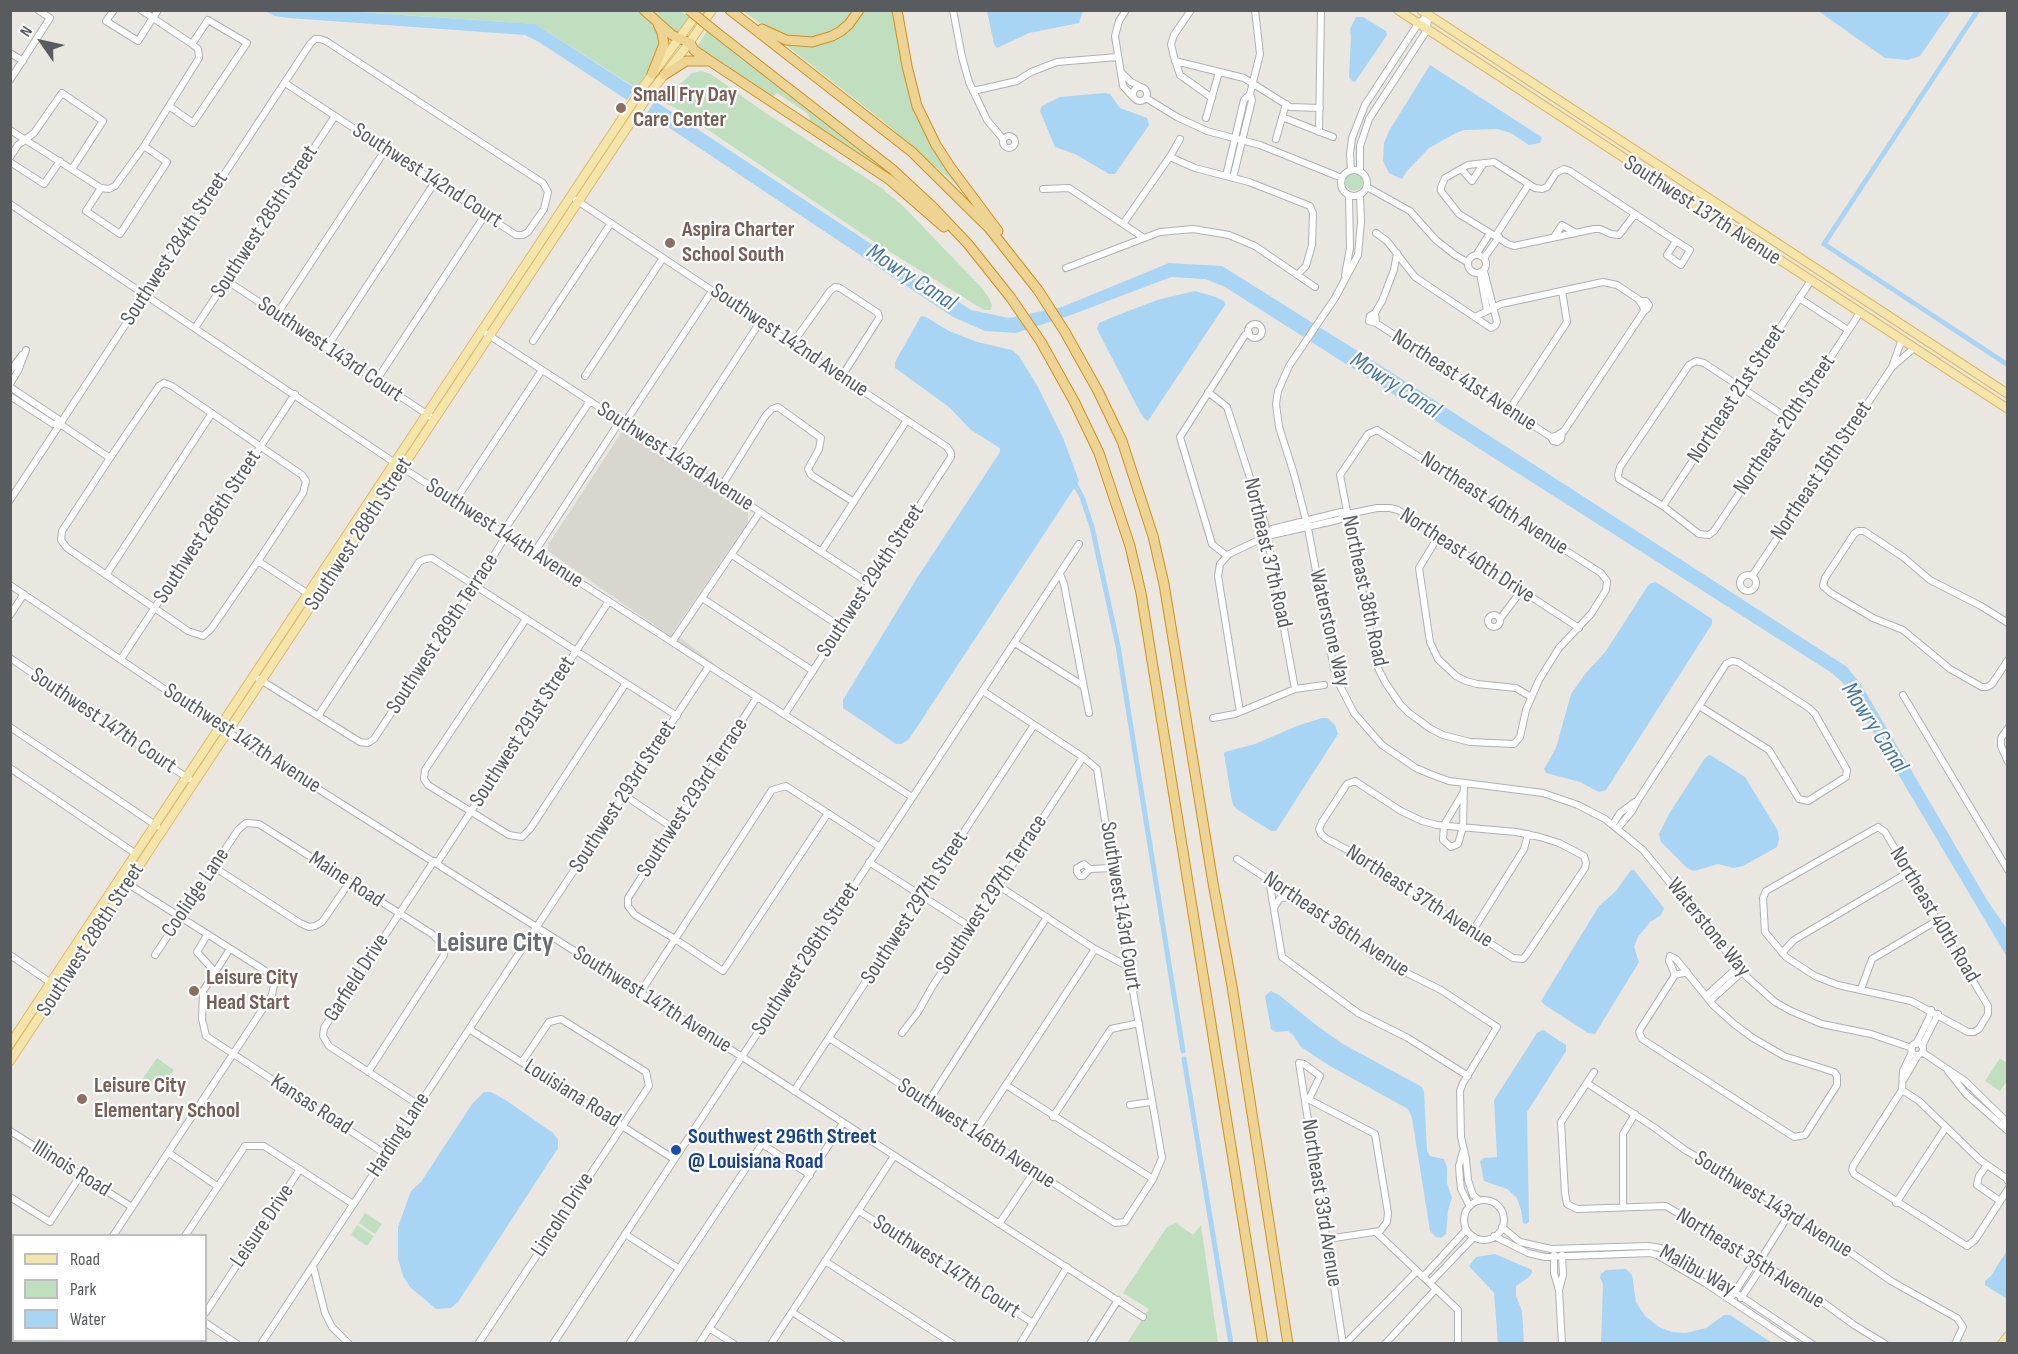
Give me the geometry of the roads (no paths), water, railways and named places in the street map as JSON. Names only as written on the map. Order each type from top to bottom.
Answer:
[{"type":"highway","points":[[644,10],[674,36],[685,40],[694,50],[890,180],[922,206],[989,270]]},
{"type":"highway","points":[[689,10],[892,169],[968,244],[1041,342],[1099,453],[1127,536],[1141,593],[1263,1344]]},
{"type":"highway","points":[[743,21],[786,40],[812,42],[841,31],[859,10]]},
{"type":"highway","points":[[897,10],[917,106],[936,145],[1031,274],[1038,290]]},
{"type":"highway","points":[[730,11],[912,152],[989,228],[1038,290],[1065,332],[1098,391],[1122,441],[1153,536],[1164,584],[1288,1344]]},
{"type":"highway","points":[[652,74],[664,44],[662,33],[656,22]]},
{"type":"highway","points":[[664,75],[686,61],[710,61]]},
{"type":"main road","name":"Southwest 288th Street","points":[[10,1044],[308,593],[434,419],[490,336],[664,75],[700,10]]},
{"type":"main road","name":"Southwest 288th Street","points":[[12,1056],[316,599],[399,465],[426,414],[652,74],[712,10]]},
{"type":"main road","name":"Southwest 137th Avenue","points":[[1398,10],[1901,342],[2007,409]]},
{"type":"main road","name":"Southwest 137th Avenue","points":[[1425,13],[2007,394]]},
{"type":"main road","points":[[1810,282],[1818,271]]},
{"type":"main road","points":[[1928,358],[1935,347]]},
{"type":"main road","points":[[2002,1344],[2007,1336]]},
{"type":"street","points":[[10,80],[50,18],[38,10]]},
{"type":"street","points":[[114,10],[106,21],[138,41],[158,10]]},
{"type":"street","points":[[10,130],[26,138],[101,188],[109,189],[115,186],[144,146],[199,58],[198,49],[192,44],[141,10]]},
{"type":"street","points":[[953,10],[962,57],[973,91],[987,120],[1003,139]]},
{"type":"street","points":[[1126,10],[1119,21],[1115,36],[1124,86],[1134,98],[1140,101],[1146,98]]},
{"type":"street","points":[[1191,10],[1174,35],[1171,44],[1175,61],[1180,75],[1212,98]]},
{"type":"street","points":[[1229,177],[1252,100],[1250,94],[1260,54],[1255,10]]},
{"type":"street","points":[[1319,132],[1321,10]]},
{"type":"street","points":[[1351,170],[1352,138],[1360,113],[1425,13]]},
{"type":"street","points":[[1360,171],[1360,146],[1369,118],[1426,30],[1425,13]]},
{"type":"street","points":[[169,106],[193,123],[247,43],[208,20],[192,44]]},
{"type":"street","name":"Southwest 284th Street","points":[[10,500],[310,44],[318,38],[326,41],[548,188]]},
{"type":"street","points":[[10,53],[23,62]]},
{"type":"street","points":[[973,91],[1017,81],[1031,72],[1057,62],[1118,57]]},
{"type":"street","points":[[1175,61],[1244,78],[1286,104],[1302,108],[1320,108]]},
{"type":"street","points":[[1206,118],[1219,72]]},
{"type":"street","points":[[1122,73],[1131,82],[1146,89],[1146,98]]},
{"type":"street","name":"Southwest 142nd Court","points":[[285,82],[516,235],[526,234],[531,229],[544,209],[548,188]]},
{"type":"street","points":[[1134,98],[1134,91],[1139,87]]},
{"type":"street","points":[[10,157],[18,145],[34,133],[62,93],[103,121],[72,169]]},
{"type":"street","points":[[1146,98],[1195,126],[1260,145],[1342,178]]},
{"type":"street","points":[[1276,139],[1286,104]]},
{"type":"street","name":"Southwest 285th Street","points":[[195,328],[336,116]]},
{"type":"street","points":[[1282,117],[1333,138]]},
{"type":"street","points":[[1123,224],[1180,139]]},
{"type":"street","points":[[101,188],[86,211],[120,234],[167,162],[144,146]]},
{"type":"street","points":[[277,314],[386,149]]},
{"type":"street","points":[[1170,157],[1195,168],[1249,182],[1310,206],[1313,213],[1312,245],[1306,266],[1298,274]]},
{"type":"street","points":[[10,162],[44,184],[60,161]]},
{"type":"street","points":[[1635,214],[1619,235],[1600,229],[1514,246],[1458,214],[1441,191],[1442,182],[1468,165],[1494,162],[1535,188],[1542,189],[1556,173],[1564,169],[1635,214],[1676,241]]},
{"type":"street","points":[[1461,169],[1472,181],[1484,163]]},
{"type":"street","points":[[1351,170],[1360,171],[1366,177],[1367,187],[1360,195],[1349,195],[1341,186],[1342,178],[1351,170]]},
{"type":"street","points":[[327,347],[435,182]]},
{"type":"street","points":[[1376,233],[1387,241],[1415,277],[1491,328],[1497,322],[1490,309],[1482,272],[1486,266],[1484,258],[1495,235],[1529,184]]},
{"type":"street","points":[[1367,187],[1410,212],[1436,240],[1467,262]]},
{"type":"street","points":[[1043,189],[1069,188],[1144,238]]},
{"type":"street","name":"Waterstone Way","points":[[1344,282],[1350,248],[1349,195]]},
{"type":"street","name":"Waterstone Way","points":[[1360,195],[1361,222],[1358,255],[1344,282],[1281,382],[1276,404],[1279,427],[1307,524],[1334,669],[1354,713],[1367,730],[1390,751],[1430,774],[1449,781],[1543,793],[1578,805],[1616,826],[1656,864],[1740,969],[1775,1002],[1808,1019],[1890,1039],[1917,1049],[1965,1081],[2007,1123]]},
{"type":"street","name":"Southwest 142nd Avenue","points":[[570,197],[947,447]]},
{"type":"street","name":"Southwest 144th Avenue","points":[[10,204],[399,465],[912,797]]},
{"type":"street","points":[[376,381],[485,215]]},
{"type":"street","points":[[533,341],[611,224]]},
{"type":"street","points":[[1553,238],[1562,225],[1576,233]]},
{"type":"street","points":[[1066,268],[1160,232],[1194,229],[1228,235],[1255,246],[1315,287]]},
{"type":"street","points":[[1482,272],[1472,272],[1467,262],[1495,235]]},
{"type":"street","points":[[1397,253],[1394,270],[1406,266]]},
{"type":"street","points":[[1476,255],[1484,258]]},
{"type":"street","points":[[585,376],[663,258]]},
{"type":"street","name":"Northeast 41st Avenue","points":[[1394,270],[1375,318],[1509,410],[1556,435],[1642,306],[1610,282],[1562,291]]},
{"type":"street","name":"Southwest 143rd Court","points":[[226,280],[434,419]]},
{"type":"street","name":"Northeast 21st Street","points":[[1663,506],[1810,282]]},
{"type":"street","points":[[792,344],[830,291],[835,287],[840,288],[878,313],[879,318],[842,376]]},
{"type":"street","points":[[534,553],[712,291]]},
{"type":"street","points":[[1475,316],[1524,298],[1562,291],[1567,322],[1509,410]]},
{"type":"street","points":[[1799,298],[1848,330]]},
{"type":"street","name":"Northeast 20th Street","points":[[1663,506],[1699,534],[1709,535],[1859,314]]},
{"type":"street","points":[[673,455],[760,322]]},
{"type":"street","name":"Southwest 143rd Avenue","points":[[482,331],[869,583]]},
{"type":"street","points":[[1240,712],[1218,576],[1220,564],[1227,556],[1212,544],[1179,437],[1248,333]]},
{"type":"street","name":"Northeast 16th Street","points":[[1899,357],[1901,342]]},
{"type":"street","name":"Northeast 16th Street","points":[[1752,576],[1899,357],[1913,349]]},
{"type":"street","points":[[10,371],[26,350],[10,385],[58,418],[60,424]]},
{"type":"street","points":[[1663,506],[1625,484],[1618,475],[1620,467],[1692,363],[1704,363],[1789,419]]},
{"type":"street","points":[[455,501],[542,370]]},
{"type":"street","points":[[164,383],[172,386],[212,413],[302,475],[306,481],[303,493],[258,561],[211,629],[203,636],[188,631],[67,548],[61,540],[62,531],[159,386],[164,383]]},
{"type":"street","name":"Northeast 37th Road","points":[[1208,392],[1227,406],[1267,536],[1294,689]]},
{"type":"street","name":"Southwest 286th Street","points":[[121,659],[295,394]]},
{"type":"street","points":[[10,396],[53,424],[60,424],[110,458]]},
{"type":"street","name":"Southwest 289th Terrace","points":[[318,716],[360,742],[368,743],[374,739],[475,586],[507,534],[507,526],[590,401]]},
{"type":"street","points":[[721,487],[766,415],[778,407],[821,438],[819,448],[808,469],[811,475],[854,502]]},
{"type":"street","points":[[106,574],[212,413]]},
{"type":"street","points":[[821,552],[907,420]]},
{"type":"street","name":"Northeast 38th Road","points":[[1377,430],[1368,434],[1340,475],[1372,646],[1377,666],[1393,694],[1419,721],[1443,735],[1470,742],[1509,745],[1517,742],[1520,737],[1531,697]]},
{"type":"street","name":"Northeast 40th Avenue","points":[[1377,430],[1601,573],[1608,581],[1606,590],[1579,628]]},
{"type":"street","name":"Southwest 294th Street","points":[[785,714],[951,457],[947,447]]},
{"type":"street","name":"Northeast 40th Drive","points":[[1227,556],[1267,536],[1307,524],[1342,519],[1348,514],[1377,508],[1390,508],[1398,510],[1579,628]]},
{"type":"street","points":[[672,642],[760,513]]},
{"type":"street","points":[[2007,623],[1981,606],[1930,580],[1904,557],[1864,531],[1854,534],[1825,578],[1823,585],[1831,593],[1873,618],[1903,630],[1950,669],[1966,679],[1987,687],[1992,684],[2007,660]]},
{"type":"street","points":[[1438,537],[1419,568],[1430,642],[1438,659],[1455,676],[1477,684],[1516,688],[1531,697],[1549,663],[1579,628]]},
{"type":"street","name":"Southwest 296th Street","points":[[553,1344],[1078,544]]},
{"type":"street","points":[[732,555],[841,627]]},
{"type":"street","points":[[254,675],[318,716],[419,562],[432,558],[676,716]]},
{"type":"street","points":[[258,561],[316,599]]},
{"type":"street","points":[[1060,574],[1064,584],[1089,713]]},
{"type":"street","name":"Southwest 147th Avenue","points":[[10,585],[220,727],[742,1057],[1143,1317]]},
{"type":"street","points":[[1500,620],[1521,591]]},
{"type":"street","points":[[10,615],[24,594]]},
{"type":"street","points":[[702,598],[813,671]]},
{"type":"street","name":"Southwest 291st Street","points":[[435,862],[609,601]]},
{"type":"street","points":[[526,619],[425,770],[424,779],[428,785],[470,812],[509,835],[522,837],[530,829],[626,683]]},
{"type":"street","points":[[1015,643],[1082,685]]},
{"type":"street","name":"Southwest 147th Court","points":[[10,658],[195,783]]},
{"type":"street","points":[[1616,826],[1638,800],[1726,664],[1732,661],[1738,662],[1809,708],[1815,714],[1848,774],[1843,780],[1808,801],[1803,801],[1799,799],[1768,750],[1699,706]]},
{"type":"street","name":"Southwest 293rd Street","points":[[537,927],[710,666]]},
{"type":"street","points":[[1213,718],[1240,712],[1294,689],[1324,685]]},
{"type":"street","name":"Southwest 143rd Court","points":[[983,691],[1083,757],[1097,769],[1162,1158],[1153,1179],[1125,1222]]},
{"type":"street","points":[[1903,695],[2007,870]]},
{"type":"street","name":"Southwest 293rd Terrace","points":[[675,939],[634,915],[628,906],[628,898],[758,697]]},
{"type":"street","name":"Southwest 297th Street","points":[[794,1091],[1034,725]]},
{"type":"street","points":[[10,728],[163,831]]},
{"type":"street","points":[[2007,728],[2001,738],[2001,746],[2007,762]]},
{"type":"street","name":"Southwest 297th Terrace","points":[[902,1033],[1083,757]]},
{"type":"street","points":[[10,768],[136,854]]},
{"type":"street","name":"Northeast 37th Avenue","points":[[1444,825],[1411,817],[1355,781],[1347,784],[1319,829],[1327,839],[1378,866],[1415,895],[1518,960],[1527,954],[1585,868],[1586,863],[1584,856],[1579,853],[1559,843],[1528,834]]},
{"type":"street","points":[[1463,793],[1444,825],[1443,840],[1448,846],[1454,847],[1459,842],[1464,783]]},
{"type":"street","points":[[640,993],[772,790],[779,786],[786,786],[880,847]]},
{"type":"street","points":[[624,795],[673,828]]},
{"type":"street","points":[[675,939],[723,971],[828,813]]},
{"type":"street","name":"Maine Road","points":[[238,830],[246,824],[259,824],[432,934],[443,945],[444,955],[368,1072]]},
{"type":"street","points":[[1444,825],[1528,834],[1524,849],[1472,932]]},
{"type":"street","name":"Northeast 40th Road","points":[[1782,953],[1765,932],[1764,894],[1878,827],[1885,832],[1988,1006],[1988,1014],[1979,1029],[1974,1032],[1968,1032],[1938,1014]]},
{"type":"street","name":"Coolidge Lane","points":[[155,955],[238,830]]},
{"type":"street","points":[[1999,855],[2007,850]]},
{"type":"street","name":"Northeast 36th Avenue","points":[[1238,859],[1349,933],[1389,964],[1441,990],[1497,1027],[1468,1076]]},
{"type":"street","name":"Garfield Drive","points":[[368,1072],[329,1046],[323,1036],[324,1028],[435,862]]},
{"type":"street","points":[[869,862],[972,928]]},
{"type":"street","points":[[214,867],[300,923],[315,926],[322,922],[349,883]]},
{"type":"street","points":[[1090,869],[1113,868]]},
{"type":"street","points":[[1909,872],[1794,940],[1782,953],[1815,976],[1838,985],[1898,997],[1938,1014],[1903,1071],[1902,1090],[1852,1170],[1857,1178],[1964,1246],[1971,1245],[1975,1240],[2007,1189]]},
{"type":"street","points":[[114,1234],[272,995],[275,980],[264,970],[120,879]]},
{"type":"street","points":[[1269,880],[1282,957],[1350,1008],[1408,1038],[1468,1076],[1460,1091],[1463,1150],[1470,1190],[1479,1200]]},
{"type":"street","points":[[999,886],[1095,949],[1130,967]]},
{"type":"street","points":[[1274,909],[1280,898],[1294,897]]},
{"type":"street","points":[[927,1102],[1047,917]]},
{"type":"street","points":[[1861,989],[1872,959],[1938,920]]},
{"type":"street","name":"Harding Lane","points":[[261,1344],[537,927]]},
{"type":"street","points":[[207,935],[197,952],[215,972],[230,949]]},
{"type":"street","points":[[975,1132],[1095,949]]},
{"type":"street","points":[[10,955],[51,983]]},
{"type":"street","points":[[1675,975],[1669,961],[1670,956],[1676,959],[1687,972],[1708,998],[1734,1024],[1761,1043],[1795,1060],[1829,1070],[1837,1076],[1837,1085],[1805,1135],[1794,1137],[1645,1042],[1640,1036],[1641,1028],[1675,975],[1687,972]]},
{"type":"street","points":[[1708,998],[1740,969]]},
{"type":"street","name":"Kansas Road","points":[[215,972],[203,991],[202,1019],[206,1036],[387,1155]]},
{"type":"street","points":[[1917,1049],[1931,1010]]},
{"type":"street","name":"Lincoln Drive","points":[[478,1344],[649,1086],[646,1072],[561,1019],[549,1022],[522,1062]]},
{"type":"street","points":[[1053,1117],[1111,1029],[1139,1023]]},
{"type":"street","name":"Louisiana Road","points":[[469,1029],[675,1159]]},
{"type":"street","name":"Southwest 146th Avenue","points":[[830,1038],[1115,1223],[1125,1222]]},
{"type":"street","name":"Northeast 33rd Avenue","points":[[1307,1100],[1320,1076],[1299,1063],[1307,1100],[1344,1344]]},
{"type":"street","name":"Waterstone Way","points":[[1943,1066],[1966,1094],[2007,1131]]},
{"type":"street","points":[[368,1072],[419,1105]]},
{"type":"street","points":[[1587,1083],[1594,1072]]},
{"type":"street","name":"Southwest 143rd Avenue","points":[[1587,1083],[1685,1150],[1790,1213],[1891,1281],[1944,1309],[1961,1323],[1961,1334],[1955,1344]]},
{"type":"street","name":"Northeast 35th Avenue","points":[[1587,1083],[1561,1122],[1564,1193],[1567,1204],[1577,1209],[1666,1206],[1806,1290],[1854,1325],[1885,1344]]},
{"type":"street","points":[[1006,1085],[1153,1179]]},
{"type":"street","points":[[1902,1090],[1919,1101],[1987,1165],[2007,1180]]},
{"type":"street","points":[[1307,1100],[1375,1134],[1389,1213],[1387,1222],[1378,1231],[1328,1239]]},
{"type":"street","points":[[1130,1105],[1151,1102]]},
{"type":"street","points":[[1623,1207],[1623,1134],[1635,1114]]},
{"type":"street","points":[[699,1344],[843,1123]]},
{"type":"street","points":[[1896,1203],[1946,1127]]},
{"type":"street","name":"Illinois Road","points":[[10,1131],[132,1207]]},
{"type":"street","points":[[631,1343],[678,1268],[762,1144],[810,1175]]},
{"type":"street","points":[[186,1234],[245,1146],[264,1146],[353,1204]]},
{"type":"street","points":[[1463,1150],[1459,1166],[1460,1180],[1461,1189],[1469,1205]]},
{"type":"street","points":[[169,1153],[217,1186]]},
{"type":"street","points":[[771,1344],[894,1156]]},
{"type":"street","points":[[1987,1165],[1979,1176],[1977,1185],[2000,1201]]},
{"type":"street","name":"Leisure Drive","points":[[207,1310],[300,1169]]},
{"type":"street","points":[[999,1224],[1034,1172]]},
{"type":"street","points":[[10,1197],[51,1222],[81,1176]]},
{"type":"street","points":[[1479,1200],[1492,1201],[1499,1206],[1503,1214],[1502,1227],[1494,1236],[1486,1239],[1474,1237],[1466,1230],[1463,1219],[1469,1205],[1479,1200]]},
{"type":"street","name":"Southwest 147th Court","points":[[859,1211],[1033,1323]]},
{"type":"street","points":[[1731,1299],[1753,1264],[1759,1262],[1790,1213]]},
{"type":"street","name":"Malibu Way","points":[[1502,1227],[1520,1242],[1558,1249],[1656,1246],[1735,1292],[1812,1344]]},
{"type":"street","points":[[1423,1277],[1466,1230]]},
{"type":"street","points":[[1378,1231],[1458,1310],[1458,1344]]},
{"type":"street","points":[[625,1234],[678,1268]]},
{"type":"street","name":"Malibu Way","points":[[1494,1236],[1528,1253],[1554,1257],[1650,1253],[1657,1255],[1731,1299],[1796,1344]]},
{"type":"street","points":[[1430,1283],[1474,1237]]},
{"type":"street","points":[[1558,1249],[1562,1257],[1563,1275],[1559,1290]]},
{"type":"street","points":[[1558,1249],[1554,1257],[1554,1273],[1559,1290],[1562,1344]]},
{"type":"street","points":[[825,1261],[953,1344]]},
{"type":"street","points":[[1738,1304],[1761,1268],[1759,1262]]},
{"type":"street","points":[[313,1266],[325,1314],[332,1327],[349,1344]]},
{"type":"street","points":[[1020,1344],[1067,1268]]},
{"type":"street","points":[[1344,1344],[1417,1271]]},
{"type":"street","points":[[1385,1344],[1436,1289]]},
{"type":"street","points":[[1090,1344],[1118,1300]]},
{"type":"street","points":[[792,1311],[842,1344]]},
{"type":"street","points":[[207,1324],[237,1344]]},
{"type":"street","points":[[709,1328],[734,1344]]},
{"type":"water","points":[[987,10],[1083,11],[1079,23],[1029,33],[997,48],[994,44]]},
{"type":"water","points":[[1820,10],[1951,11],[1920,56],[1908,60],[1885,58],[1821,13]]},
{"type":"water","points":[[265,11],[343,11],[535,24],[635,88],[627,100],[525,35],[289,18],[275,16]]},
{"type":"water","points":[[1356,17],[1363,17],[1386,31],[1387,35],[1355,82],[1349,77],[1350,29]]},
{"type":"water","points":[[1430,65],[1540,136],[1542,138],[1540,143],[1529,145],[1511,133],[1497,129],[1464,130],[1429,148],[1402,179],[1389,173],[1383,161],[1384,143]]},
{"type":"water","points":[[1110,94],[1120,108],[1147,118],[1149,125],[1115,174],[1109,174],[1075,154],[1055,147],[1040,111],[1042,106],[1060,97]]},
{"type":"water","name":"Mowry Canal","points":[[655,101],[971,310],[1009,318],[1062,307],[1169,263],[1222,266],[1383,367],[1847,667],[1862,686],[1987,900],[2007,929],[2007,957],[1854,700],[1842,682],[1832,673],[1225,287],[1205,279],[1171,277],[1016,333],[985,331],[953,317],[647,113]]},
{"type":"water","points":[[1195,291],[1216,297],[1224,301],[1225,305],[1148,421],[1140,412],[1097,329],[1099,323],[1157,300]]},
{"type":"water","points":[[921,316],[949,331],[977,342],[1012,350],[1019,356],[1038,387],[1063,438],[1079,481],[909,739],[902,744],[896,744],[843,708],[843,700],[917,578],[1000,452],[1000,448],[971,430],[949,407],[895,368],[895,362]]},
{"type":"water","points":[[1656,582],[1712,619],[1712,624],[1606,790],[1599,792],[1580,782],[1546,773],[1544,769],[1556,748],[1571,694],[1606,651],[1649,584]]},
{"type":"water","points":[[1327,718],[1335,725],[1338,734],[1276,831],[1271,831],[1238,810],[1233,805],[1225,752],[1255,744]]},
{"type":"water","points":[[1709,755],[1745,777],[1778,831],[1779,840],[1777,847],[1743,866],[1734,868],[1718,864],[1694,871],[1687,868],[1661,842],[1659,834],[1669,814]]},
{"type":"water","points":[[1631,870],[1634,870],[1664,908],[1661,915],[1650,922],[1638,937],[1634,947],[1639,962],[1595,1034],[1588,1033],[1541,1001],[1599,906],[1616,891]]},
{"type":"water","points":[[1271,991],[1343,1044],[1422,1087],[1427,1151],[1430,1156],[1444,1159],[1447,1167],[1447,1183],[1452,1198],[1448,1210],[1446,1234],[1441,1238],[1436,1237],[1430,1231],[1412,1118],[1408,1109],[1330,1066],[1301,1047],[1288,1031],[1276,1032],[1271,1029],[1265,996]]},
{"type":"water","points":[[1543,1030],[1566,1045],[1566,1051],[1527,1112],[1529,1222],[1526,1224],[1523,1223],[1517,1198],[1507,1189],[1484,1181],[1480,1161],[1484,1158],[1497,1157],[1494,1100],[1537,1033]]},
{"type":"water","points":[[484,1092],[491,1092],[507,1101],[553,1133],[558,1140],[558,1148],[458,1302],[451,1308],[436,1309],[410,1287],[403,1276],[398,1258],[398,1227],[411,1191],[421,1182],[472,1104]]},
{"type":"water","points":[[2007,1250],[2008,1299],[1985,1285],[1985,1281],[1991,1276]]},
{"type":"water","points":[[1495,1254],[1532,1270],[1529,1277],[1516,1286],[1516,1296],[1522,1311],[1524,1343],[1498,1343],[1494,1293],[1469,1266],[1476,1257]]},
{"type":"water","points":[[1626,1269],[1632,1275],[1636,1302],[1645,1316],[1659,1327],[1672,1332],[1686,1333],[1706,1328],[1724,1315],[1730,1315],[1772,1343],[1601,1343],[1603,1284],[1601,1274],[1606,1270]]},
{"type":"waterway","points":[[1978,10],[1824,244],[2008,365]]},
{"type":"waterway","points":[[1076,486],[1092,527],[1118,646],[1183,1051]]},
{"type":"waterway","points":[[1184,1059],[1231,1344]]},
{"type":"place","name":"Small Fry Day Care Center","points":[[621,108]]},
{"type":"place","name":"Aspira Charter School South","points":[[670,243]]},
{"type":"place","name":"Leisure City Head Start","points":[[194,991]]},
{"type":"place","name":"Leisure City Elementary School","points":[[82,1099]]},
{"type":"place","name":"Southwest 296th Street @ Louisiana Road","points":[[676,1150]]},
{"type":"district","name":"Leisure City","points":[[495,944]]}]
